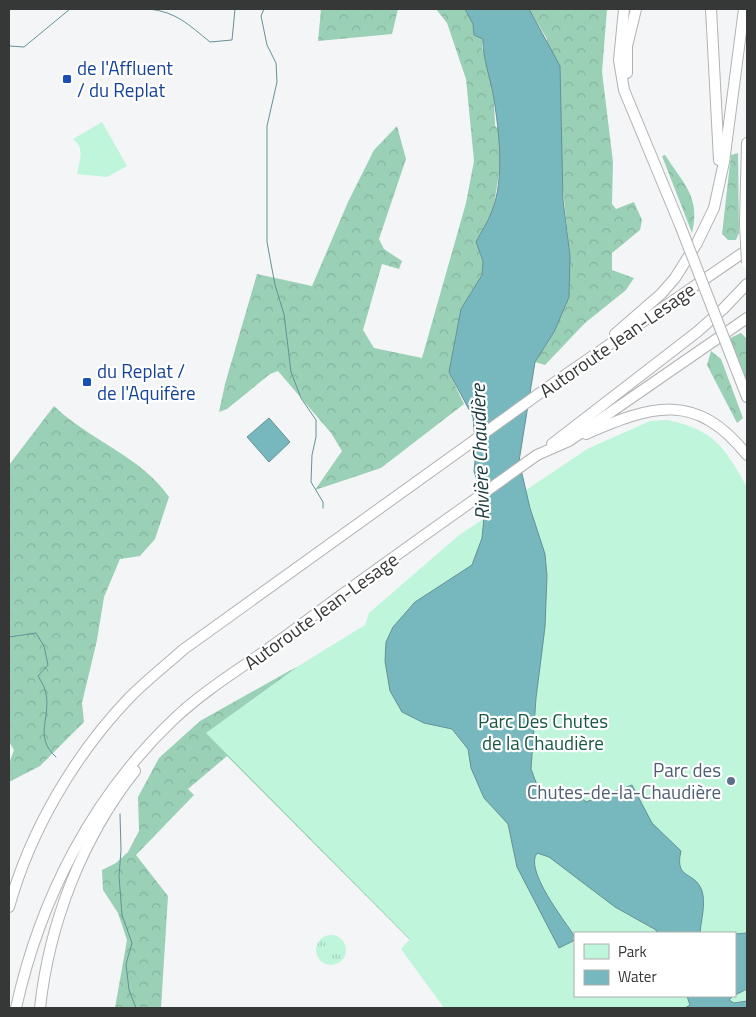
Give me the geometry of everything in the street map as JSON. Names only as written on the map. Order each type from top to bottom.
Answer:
[{"type":"highway","points":[[624,9],[620,60],[624,90],[680,225],[747,397]]},
{"type":"highway","points":[[636,9],[627,46],[629,88],[672,206]]},
{"type":"highway","points":[[705,227],[716,183],[720,148],[711,9]]},
{"type":"highway","points":[[565,375],[661,294],[686,263],[705,227],[720,188],[744,9]]},
{"type":"highway","points":[[747,143],[745,224],[747,263]]},
{"type":"highway","name":"Autoroute Jean-Lesage","points":[[9,907],[26,859],[54,802],[94,742],[131,696],[184,649],[565,375],[747,250]]},
{"type":"highway","points":[[537,456],[697,332],[723,310],[747,284]]},
{"type":"highway","name":"Autoroute Jean-Lesage","points":[[16,1008],[32,945],[51,895],[68,860],[95,814],[126,772],[160,734],[189,707],[454,514],[537,456],[569,441],[747,318]]},
{"type":"highway","points":[[569,441],[633,414],[662,409],[675,410],[688,412],[713,422],[738,443],[747,455]]},
{"type":"highway","points":[[40,1008],[46,970],[55,933],[67,893],[83,855],[122,789],[143,761],[176,726],[189,707]]},
{"type":"green space","points":[[321,9],[398,9],[392,34],[318,41]]},
{"type":"green space","points":[[436,9],[465,9],[473,24],[474,35],[483,39],[482,48],[494,99],[495,125],[500,133],[500,167],[493,211],[476,242],[483,261],[482,275],[461,309],[449,372],[464,404],[381,468],[315,490],[342,451],[331,433],[278,371],[270,374],[227,409],[219,412],[225,384],[257,274],[312,286],[348,202],[374,150],[397,126],[406,159],[379,239],[384,249],[402,261],[399,269],[382,264],[363,330],[374,348],[422,358],[466,203],[474,161],[466,79],[447,23]]},
{"type":"green space","points":[[529,9],[607,9],[602,72],[613,162],[612,204],[616,209],[634,202],[642,220],[640,230],[612,253],[612,270],[634,278],[626,290],[585,323],[545,365],[535,362],[554,332],[570,256],[547,39]]},
{"type":"green space","points":[[102,122],[127,166],[107,177],[77,174],[80,150],[73,139]]},
{"type":"green space","points":[[738,153],[739,233],[736,240],[728,240],[722,234],[731,155]]},
{"type":"green space","points":[[665,155],[689,191],[694,210],[692,233],[662,156]]},
{"type":"green space","points":[[741,333],[747,339],[747,383],[730,338]]},
{"type":"green space","points":[[711,351],[721,359],[743,418],[737,423],[707,365]]},
{"type":"green space","points":[[54,406],[83,429],[144,470],[169,497],[155,539],[140,556],[120,559],[104,597],[97,640],[82,703],[84,722],[40,766],[9,782],[9,763],[14,750],[9,742],[9,465]]},
{"type":"green space","name":"Parc Des Chutes de la Chaudière","points":[[667,420],[697,429],[716,442],[732,461],[747,487],[747,1008],[444,1008],[401,949],[410,939],[206,733],[300,665],[365,625],[369,613],[458,536],[587,449],[650,421]]},
{"type":"green space","points":[[317,658],[574,997],[585,1002],[410,940],[227,756],[188,789],[194,795],[136,855],[168,896],[161,1008],[115,1008],[127,940],[118,913],[103,890],[102,870],[116,863],[128,852],[139,831],[138,797],[159,758],[200,721],[289,671]]},
{"type":"green space","points":[[331,935],[342,939],[346,950],[342,961],[331,965],[320,961],[316,950],[320,939]]},
{"type":"water","name":"Rivière Chaudière","points":[[465,9],[529,9],[560,66],[563,200],[570,256],[569,297],[554,332],[535,362],[519,461],[530,508],[545,554],[547,576],[545,627],[536,698],[531,769],[537,785],[546,791],[575,790],[586,802],[632,785],[652,823],[681,851],[680,867],[699,884],[703,896],[700,932],[657,932],[615,907],[549,857],[537,853],[534,861],[541,883],[574,936],[574,940],[559,948],[517,867],[508,824],[484,798],[471,768],[468,749],[452,729],[424,723],[402,712],[390,691],[385,661],[386,642],[393,627],[415,602],[472,565],[482,538],[485,507],[474,471],[476,452],[473,417],[449,372],[461,309],[482,275],[483,261],[476,242],[490,215],[496,198],[500,170],[499,140],[493,92],[484,53],[483,39],[474,35],[473,24]]},
{"type":"water","points":[[269,418],[290,442],[269,462],[247,437]]},
{"type":"water","points":[[747,933],[747,989],[736,994],[736,934]]},
{"type":"water","points":[[687,997],[732,997],[729,1000],[734,1003],[747,1001],[747,1008],[685,1008],[690,1005]]},
{"type":"waterway","points":[[9,46],[24,47],[70,9]]},
{"type":"waterway","points":[[149,9],[175,16],[210,42],[232,40],[235,9]]},
{"type":"waterway","points":[[264,9],[261,16],[267,45],[276,63],[277,82],[267,126],[267,242],[275,285],[284,314],[291,372],[301,398],[316,420],[311,482],[323,502],[323,508]]},
{"type":"waterway","points":[[9,637],[36,633],[44,646],[48,665],[38,676],[45,688],[47,699],[44,733],[45,741],[56,757]]},
{"type":"waterway","points":[[120,814],[121,850],[119,876],[122,915],[132,943],[126,964],[129,990],[136,1008]]},
{"type":"place","name":"de l'Affluent / du Replat","points":[[67,79]]},
{"type":"place","name":"du Replat / de l'Aquifère","points":[[87,382]]},
{"type":"place","name":"Parc des Chutes-de-la-Chaudière","points":[[731,781]]}]
